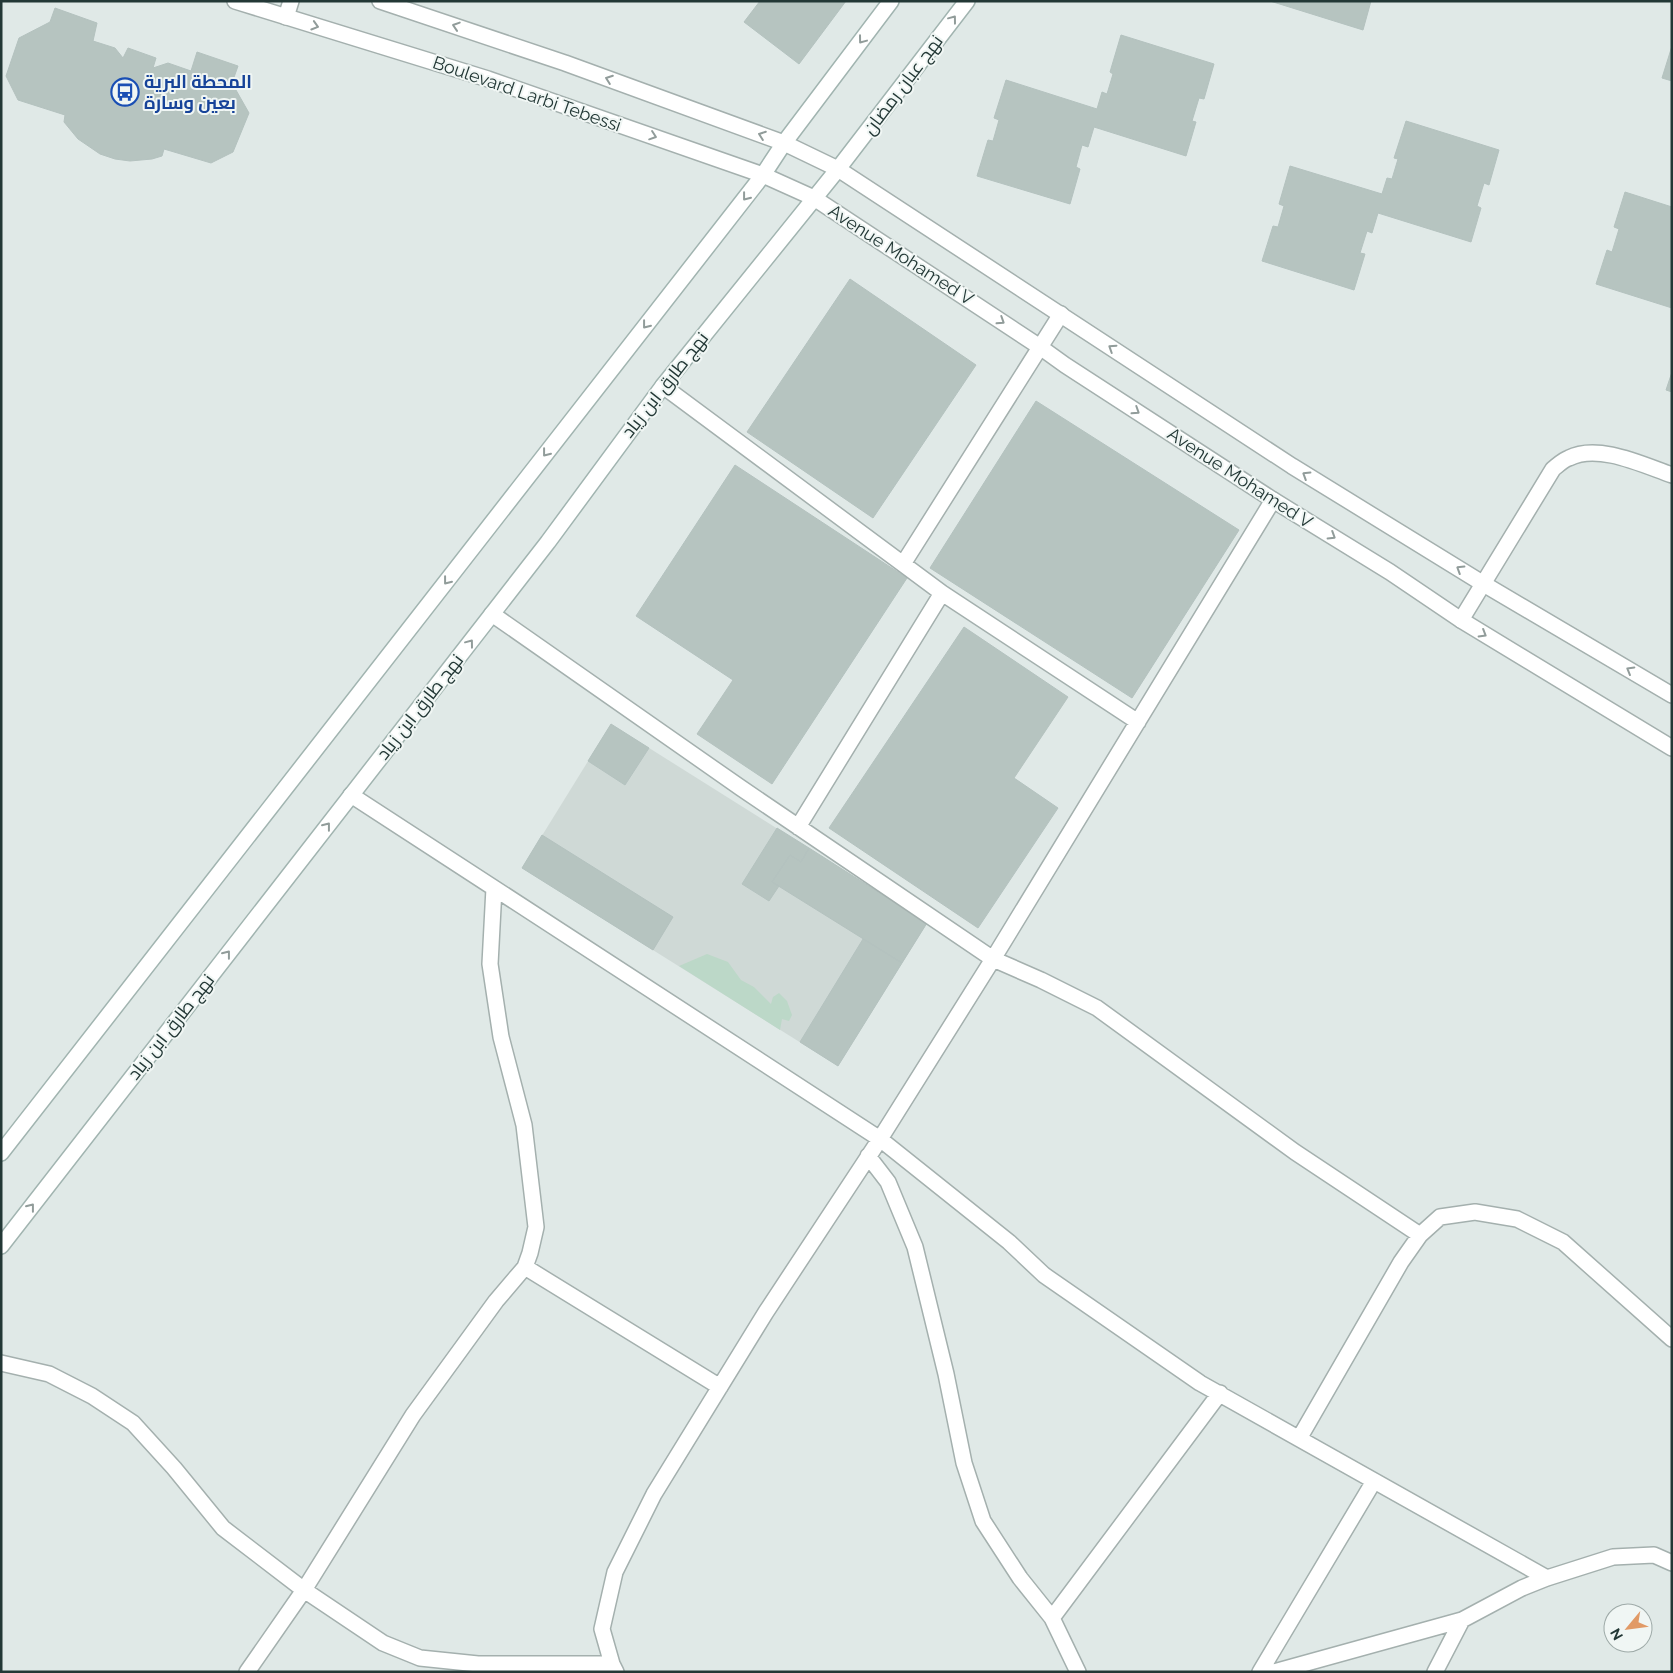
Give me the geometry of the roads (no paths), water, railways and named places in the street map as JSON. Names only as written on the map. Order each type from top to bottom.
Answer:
[{"type":"street","name":"Boulevard Larbi Tebessi","points":[[235,1],[488,79],[763,175],[814,198]]},
{"type":"street","points":[[286,17],[290,1]]},
{"type":"street","points":[[380,1],[565,63],[784,143],[838,169],[1292,466],[1482,583],[1672,694]]},
{"type":"street","points":[[1,1153],[763,175],[784,143],[891,1]]},
{"type":"street","name":"نهج عبان رمضان","points":[[838,169],[967,1]]},
{"type":"street","name":"نهج طارق ابن زياد","points":[[1,1246],[548,542],[663,386],[838,169]]},
{"type":"street","name":"Avenue Mohamed V","points":[[814,198],[1065,365],[1274,500],[1390,572],[1460,620],[1672,748]]},
{"type":"street","points":[[903,564],[1061,314]]},
{"type":"street","points":[[663,386],[942,593],[1138,722]]},
{"type":"street","points":[[1460,620],[1552,468],[1570,457],[1588,453],[1613,455],[1672,474]]},
{"type":"street","points":[[1,1363],[49,1374],[92,1396],[133,1423],[174,1468],[223,1528],[304,1590],[383,1643],[420,1658],[478,1664],[614,1668],[602,1629],[615,1572],[654,1494],[766,1312],[880,1139],[993,959],[1274,500]]},
{"type":"street","points":[[798,827],[942,593]]},
{"type":"street","points":[[492,614],[798,827],[993,959],[1097,1008],[1295,1152],[1420,1235]]},
{"type":"street","points":[[352,795],[880,1139],[1009,1242],[1044,1275],[1200,1383],[1300,1437],[1374,1481],[1547,1578]]},
{"type":"street","points":[[246,1672],[304,1590],[412,1415],[496,1300],[525,1267],[530,1253],[536,1227],[524,1124],[501,1037],[490,964],[494,888]]},
{"type":"street","points":[[868,1156],[888,1182],[915,1246],[946,1374],[964,1463],[983,1521],[1020,1578],[1052,1618],[1078,1672]]},
{"type":"street","points":[[1300,1437],[1401,1262],[1420,1235],[1440,1217],[1475,1212],[1517,1219],[1563,1242],[1672,1339]]},
{"type":"street","points":[[525,1267],[720,1387]]},
{"type":"street","points":[[1052,1618],[1220,1393]]},
{"type":"street","points":[[1260,1672],[1374,1481]]},
{"type":"street","points":[[1274,1672],[1462,1620],[1522,1588],[1613,1557],[1654,1555],[1672,1563]]},
{"type":"street","points":[[1435,1672],[1462,1620]]},
{"type":"place","name":"المحطة البرية بعين وسارة","points":[[125,92]]}]
